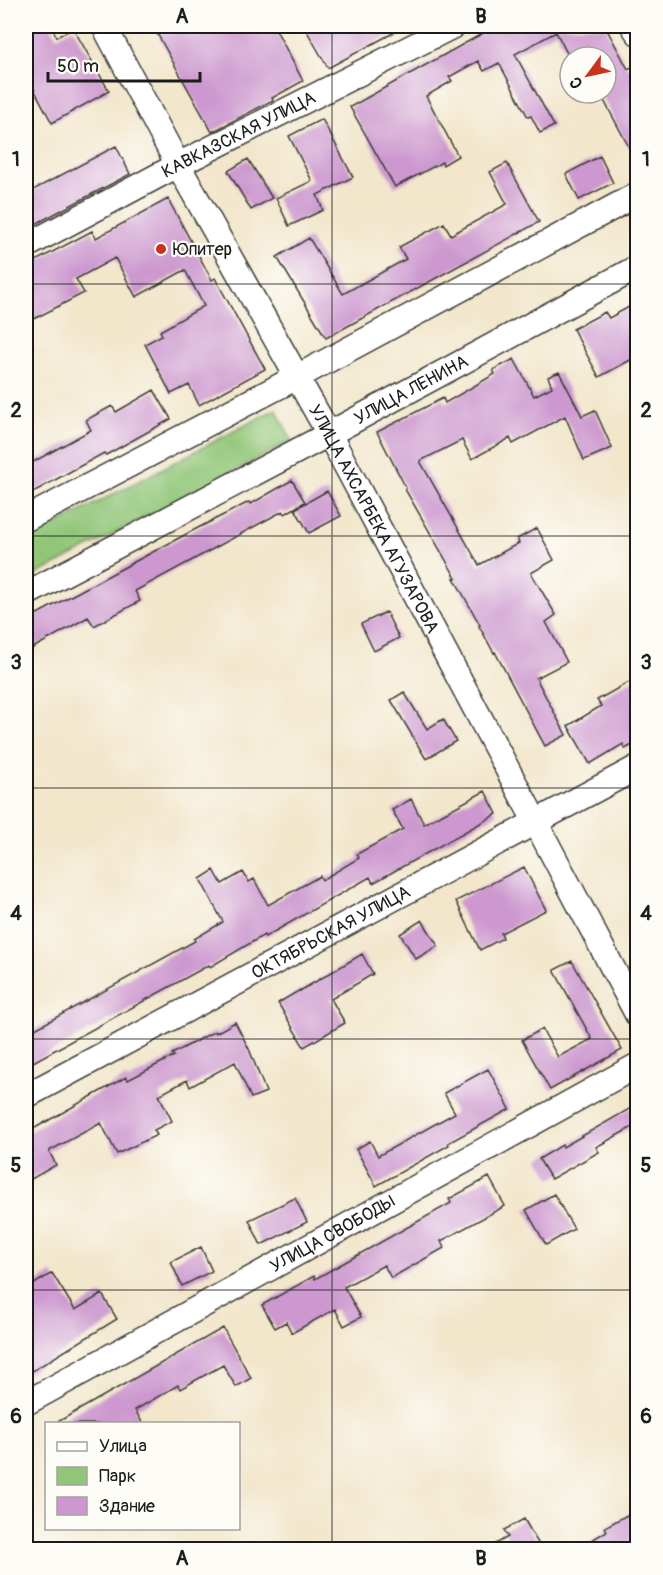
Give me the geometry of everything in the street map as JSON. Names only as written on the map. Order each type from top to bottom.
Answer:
[{"type":"street","name":"УЛИЦА АХСАРБЕКА АГУЗАРОВА","points":[[104,26],[178,165],[329,435],[638,1016]]},
{"type":"street","name":"КАВКАЗСКАЯ УЛИЦА","points":[[26,246],[178,165],[453,26]]},
{"type":"street","points":[[633,26],[638,33]]},
{"type":"street","points":[[26,519],[638,194]]},
{"type":"street","name":"УЛИЦА ЛЕНИНА","points":[[26,594],[329,435],[638,267]]},
{"type":"street","name":"ОКТЯБРЬСКАЯ УЛИЦА","points":[[26,1096],[638,767]]},
{"type":"street","name":"УЛИЦА СВОБОДЫ","points":[[26,1403],[638,1065]]},
{"type":"green space","points":[[276,409],[292,441],[26,580],[26,540]]},
{"type":"building","points":[[26,26],[51,26],[57,37],[73,28],[109,91],[52,123],[26,74]]},
{"type":"building","points":[[153,26],[274,26],[303,81],[272,98],[273,100],[212,132]]},
{"type":"building","points":[[304,26],[406,26],[328,68]]},
{"type":"building","points":[[496,26],[605,26],[615,45],[563,45],[556,32],[515,54],[554,126],[540,133],[531,116],[528,117],[499,63],[484,71],[478,61],[449,77],[452,81],[426,96],[458,156],[395,187],[350,107]]},
{"type":"building","points":[[618,50],[628,69],[638,64],[638,164],[606,105],[618,105]]},
{"type":"building","points":[[322,119],[353,177],[317,195],[323,210],[289,226],[276,198],[312,181],[289,136]]},
{"type":"building","points":[[116,146],[130,174],[26,229],[26,203],[34,198],[31,191]]},
{"type":"building","points":[[600,156],[613,183],[579,200],[566,174]]},
{"type":"building","points":[[248,159],[272,198],[251,210],[228,171]]},
{"type":"building","points":[[507,163],[539,222],[326,338],[277,257],[309,238],[343,294],[406,259],[399,247],[444,223],[451,235],[507,204],[490,172]]},
{"type":"building","points":[[168,199],[212,280],[215,278],[265,369],[199,405],[189,385],[171,394],[145,344],[162,335],[160,331],[204,306],[185,270],[136,297],[115,258],[76,279],[84,293],[34,319],[26,303],[26,266],[92,231],[96,238]]},
{"type":"building","points":[[638,302],[638,356],[599,377],[573,329],[605,312],[609,318]]},
{"type":"building","points":[[514,359],[534,396],[552,387],[548,377],[559,372],[582,416],[595,410],[612,448],[584,460],[565,416],[513,444],[510,438],[472,459],[462,440],[420,461],[479,565],[519,543],[517,539],[537,528],[554,560],[531,573],[556,615],[546,622],[567,662],[536,678],[566,735],[545,746],[479,626],[454,578],[456,578],[405,489],[377,432],[443,398],[445,403],[495,374],[493,370]]},
{"type":"building","points":[[154,390],[171,419],[26,496],[26,466],[91,430],[86,420],[112,406],[116,412]]},
{"type":"building","points":[[292,480],[305,502],[285,514],[283,511],[135,591],[140,601],[94,626],[88,617],[26,652],[26,620],[192,531],[249,502],[251,504]]},
{"type":"building","points":[[327,491],[341,516],[309,533],[295,509]]},
{"type":"building","points":[[386,612],[399,638],[374,651],[361,624]]},
{"type":"building","points":[[638,677],[638,742],[625,749],[623,744],[590,764],[568,726],[601,706],[597,700]]},
{"type":"building","points":[[404,692],[427,729],[443,719],[456,741],[426,759],[391,700]]},
{"type":"building","points":[[485,791],[497,814],[373,883],[370,877],[265,937],[264,935],[210,967],[209,965],[26,1066],[26,1034],[195,941],[194,939],[223,922],[200,879],[214,870],[222,884],[243,872],[249,882],[254,879],[268,905],[320,876],[322,880],[359,858],[357,854],[403,829],[392,810],[411,799],[424,824]]},
{"type":"building","points":[[524,867],[546,910],[501,933],[503,938],[480,950],[456,901]]},
{"type":"building","points":[[422,920],[438,946],[416,959],[400,934]]},
{"type":"building","points":[[362,954],[373,974],[331,999],[345,1023],[304,1047],[278,1003]]},
{"type":"building","points":[[572,961],[622,1050],[550,1090],[522,1040],[542,1029],[558,1057],[592,1039],[554,970]]},
{"type":"building","points":[[235,1022],[249,1049],[266,1092],[251,1098],[235,1062],[190,1087],[187,1080],[159,1095],[172,1121],[154,1130],[157,1135],[117,1154],[101,1123],[49,1151],[56,1165],[26,1182],[26,1133],[126,1077],[128,1080],[174,1056],[172,1054]]},
{"type":"building","points":[[488,1069],[510,1109],[376,1186],[356,1149],[370,1141],[378,1156],[455,1113],[444,1093]]},
{"type":"building","points":[[638,1104],[638,1124],[596,1147],[599,1152],[551,1179],[539,1159]]},
{"type":"building","points":[[489,1177],[505,1206],[441,1241],[444,1248],[391,1278],[384,1265],[344,1287],[361,1317],[344,1326],[335,1309],[292,1333],[286,1322],[275,1328],[262,1305],[314,1276],[315,1279],[451,1203],[449,1199]]},
{"type":"building","points":[[554,1194],[574,1229],[546,1245],[526,1210]]},
{"type":"building","points":[[295,1198],[307,1222],[261,1245],[249,1220]]},
{"type":"building","points":[[201,1247],[212,1271],[182,1286],[171,1262]]},
{"type":"building","points":[[52,1273],[75,1310],[102,1294],[117,1319],[26,1375],[26,1289]]},
{"type":"building","points":[[223,1328],[251,1378],[236,1387],[223,1365],[180,1389],[178,1385],[135,1410],[142,1422],[58,1422]]},
{"type":"building","points":[[638,1509],[638,1541],[623,1550],[575,1550],[607,1531],[605,1527]]},
{"type":"building","points":[[524,1519],[542,1550],[485,1550],[508,1537],[504,1530]]},
{"type":"place","name":"Юпитер","points":[[161,249]]}]
